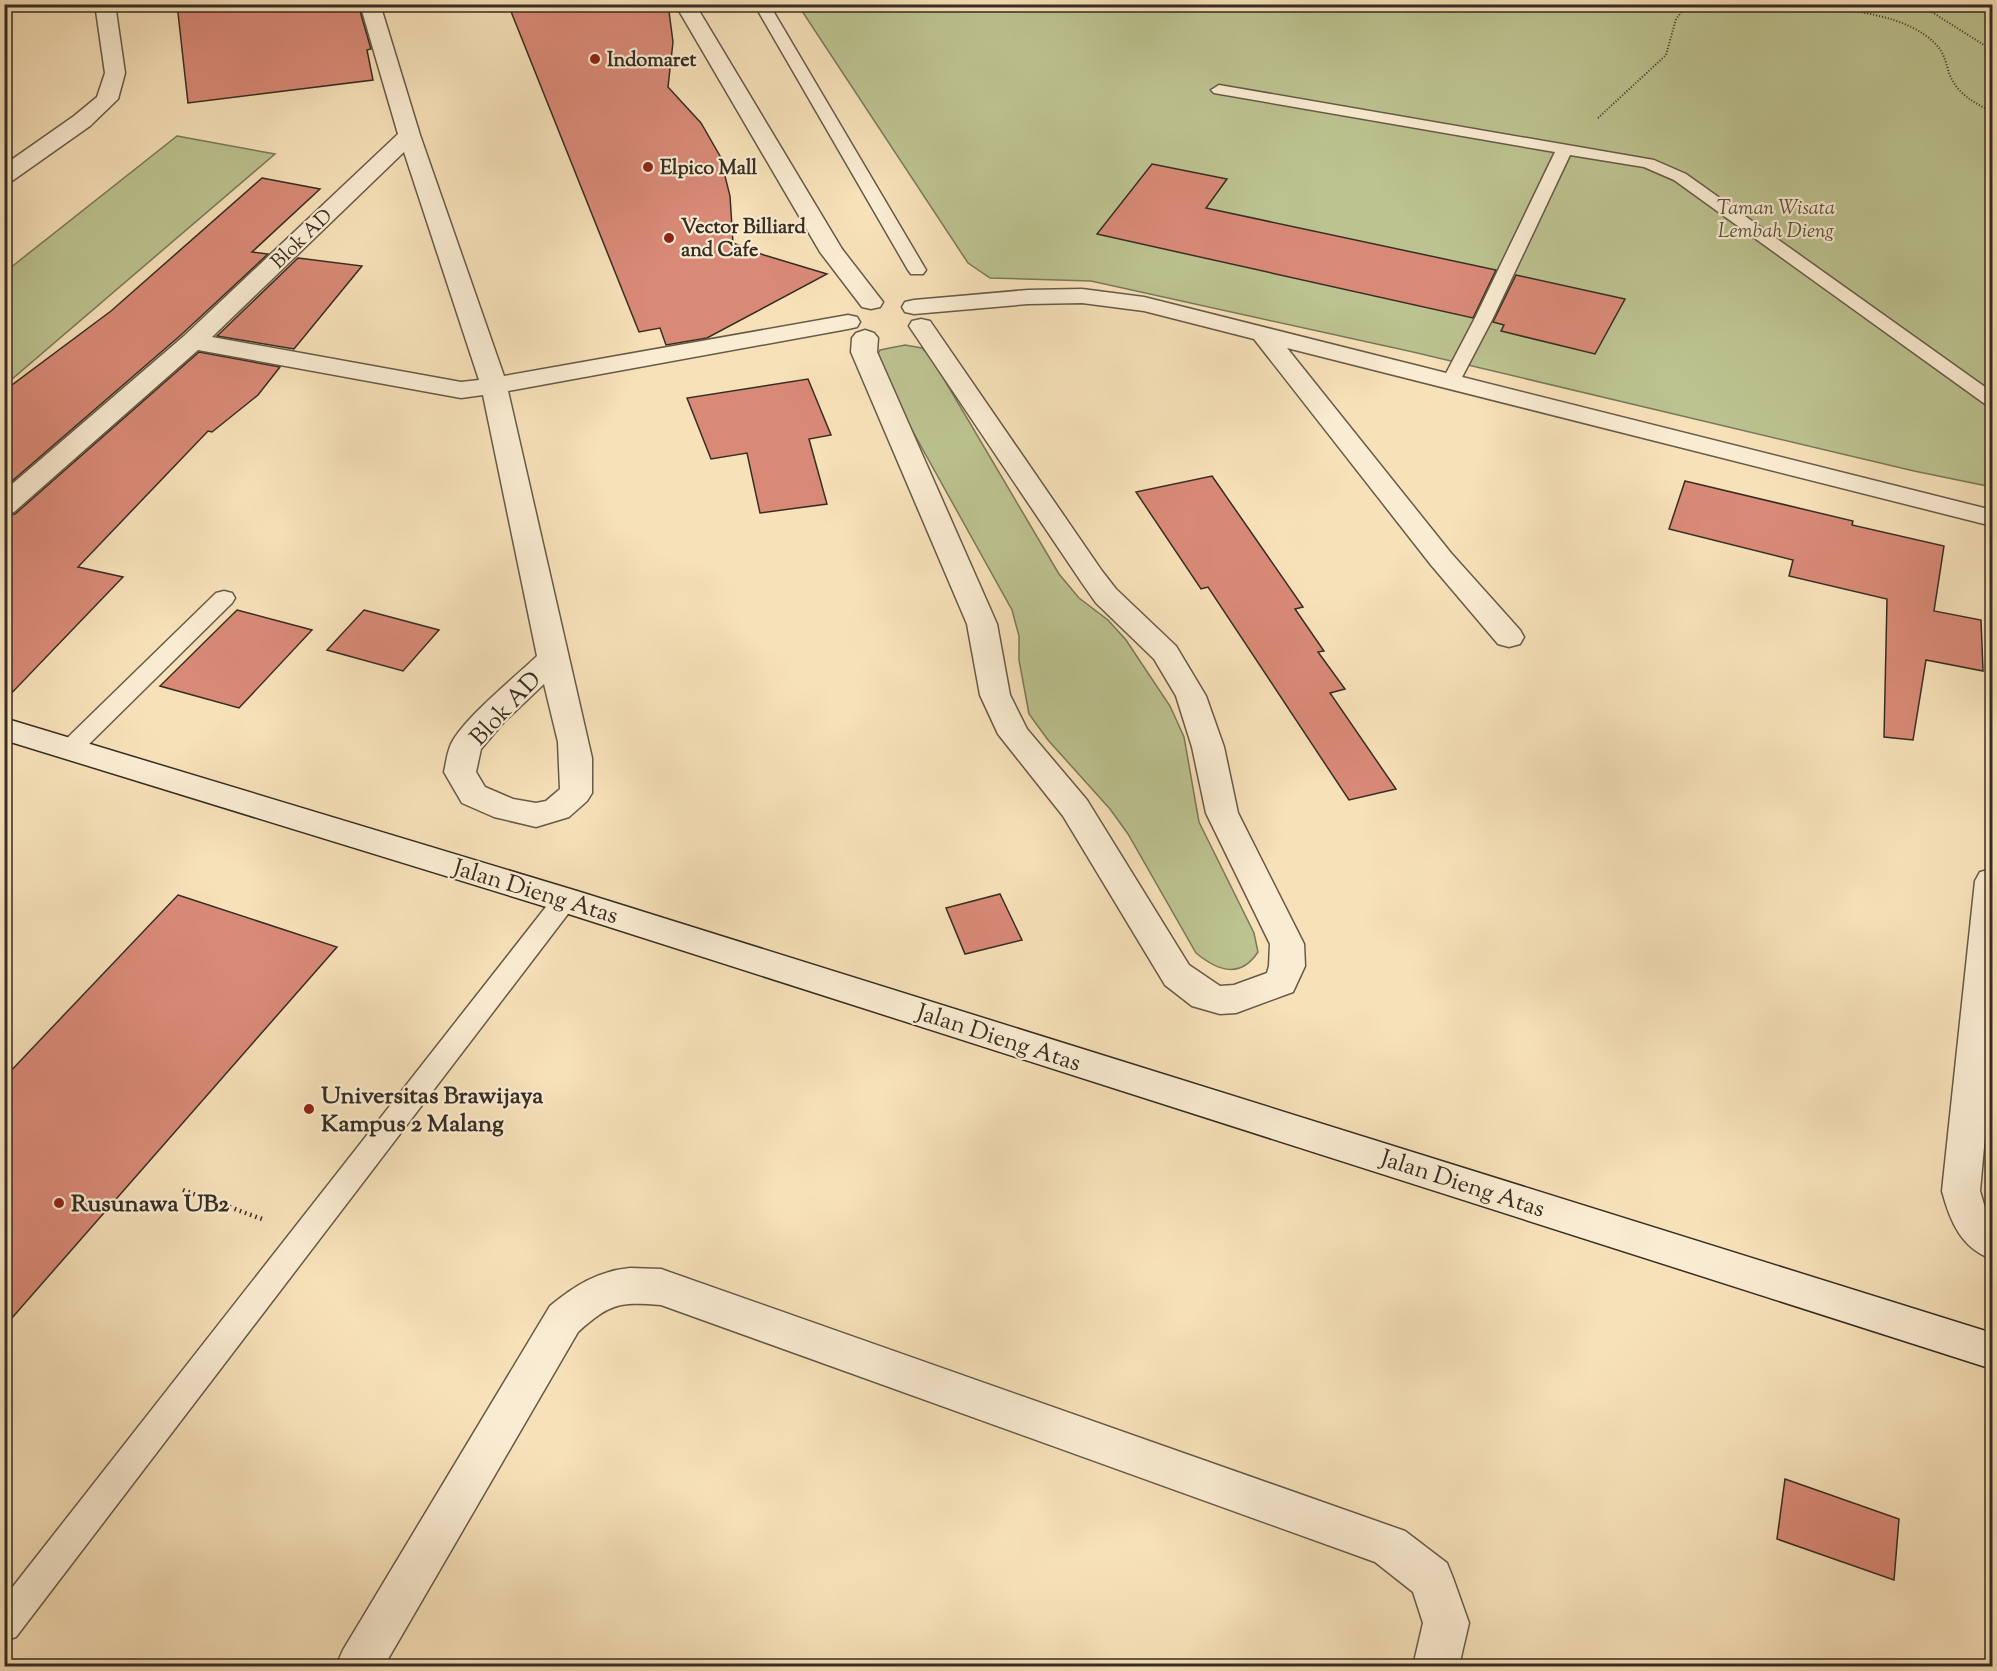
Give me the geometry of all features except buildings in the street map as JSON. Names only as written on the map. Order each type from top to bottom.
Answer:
[{"type":"street","points":[[4,176],[82,121],[107,99],[115,73],[105,4]]},
{"type":"street","name":"Blok AD","points":[[370,4],[409,135],[494,386],[553,658],[575,744],[578,775],[576,793],[557,808],[536,815],[506,809],[473,795],[460,772],[466,746],[493,715],[553,658]]},
{"type":"street","points":[[685,4],[832,252],[871,302]]},
{"type":"street","name":"Blok AD","points":[[4,506],[193,341],[409,135]]},
{"type":"street","points":[[193,341],[461,390],[548,375],[888,329],[1028,297],[1082,296],[1144,304],[1992,518]]},
{"type":"street","points":[[888,329],[854,310],[871,302],[895,300],[888,329],[864,352],[982,624],[995,695],[1014,734],[1075,808],[1177,975],[1205,996],[1220,1000],[1236,999],[1281,982],[1287,966],[1287,944],[1222,813],[1208,747],[1191,696],[1178,672],[1165,653],[1106,596],[888,329]]},
{"type":"street","points":[[1263,334],[1441,558],[1509,637]]},
{"type":"street","name":"Jalan Dieng Atas","points":[[4,729],[565,900],[1992,1351]]},
{"type":"street","points":[[1992,881],[1961,1191],[1968,1216],[1982,1235],[1992,1242]]},
{"type":"street","points":[[371,1663],[564,1319],[591,1296],[625,1284],[661,1287],[1389,1546],[1431,1578],[1446,1623],[1436,1666]]},
{"type":"lane","points":[[761,4],[917,270]]},
{"type":"lane","points":[[1219,90],[1648,163],[1680,177],[1992,399]]},
{"type":"lane","points":[[1451,381],[1484,318],[1565,149]]},
{"type":"lane","points":[[71,748],[224,598]]},
{"type":"lane","points":[[4,1624],[565,900]]},
{"type":"path","points":[[1565,149],[1666,54],[1676,19],[1688,4]]},
{"type":"path","points":[[1802,4],[1887,16],[1911,26],[1940,48],[1953,83],[1965,97],[1992,112]]},
{"type":"path","points":[[1919,4],[1992,50]]},
{"type":"path","points":[[183,1190],[305,1235]]},
{"type":"green space","name":"Taman Wisata Lembah Dieng","points":[[798,5],[1992,5],[1992,487],[1914,471],[1413,352],[1091,281],[990,278],[968,263]]},
{"type":"green space","points":[[177,136],[275,154],[5,385],[5,272]]},
{"type":"green space","points":[[905,345],[922,348],[931,357],[1059,574],[1079,598],[1108,620],[1126,640],[1170,706],[1184,737],[1199,822],[1254,933],[1258,952],[1244,966],[1236,969],[1221,968],[1196,953],[1128,834],[1110,809],[1048,740],[1029,714],[1019,660],[1019,636],[1012,610],[877,367],[875,360],[880,350]]},
{"type":"place","name":"Indomaret","points":[[595,59]]},
{"type":"place","name":"Elpico Mall","points":[[648,167]]},
{"type":"place","name":"Vector Billiard and Cafe","points":[[669,238]]},
{"type":"place","name":"Universitas Brawijaya Kampus 2 Malang","points":[[309,1109]]},
{"type":"place","name":"Rusunawa UB2","points":[[59,1203]]}]
